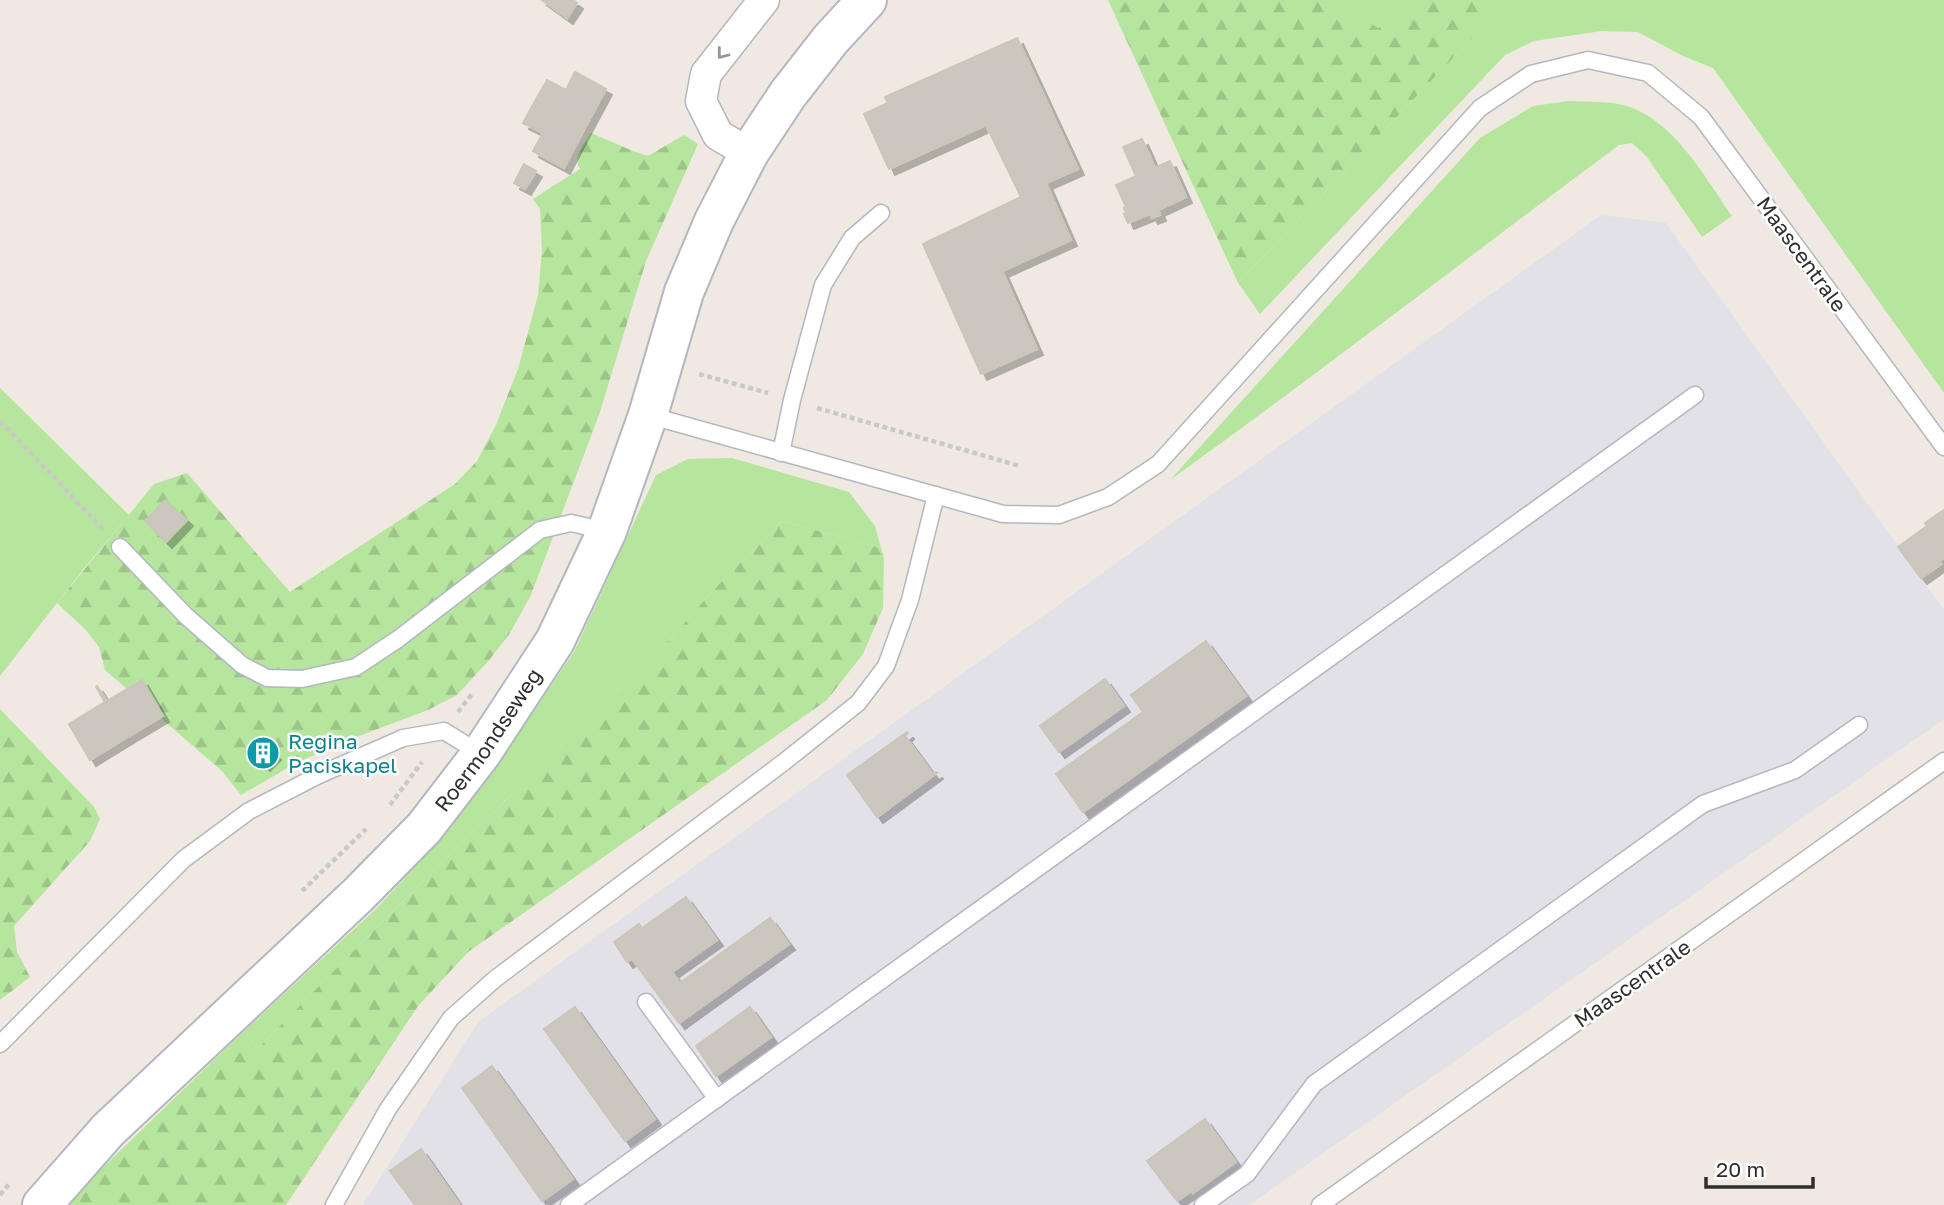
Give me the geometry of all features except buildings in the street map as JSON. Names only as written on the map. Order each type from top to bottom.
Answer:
[{"type":"main road","name":"Roermondseweg","points":[[42,1205],[107,1130],[358,895],[424,828],[481,754],[555,641],[607,531],[648,415],[684,292],[714,220],[749,153],[788,94],[831,38],[867,0]]},
{"type":"street","points":[[749,153],[718,135],[701,101],[706,74],[764,0]]},
{"type":"lane","name":"Maascentrale","points":[[936,495],[1003,514],[1059,514],[1108,497],[1158,464],[1480,108],[1531,74],[1588,60],[1648,73],[1701,117],[1944,447]]},
{"type":"lane","points":[[781,453],[792,400],[823,285],[852,238],[881,213]]},
{"type":"lane","points":[[569,1205],[1695,395]]},
{"type":"lane","points":[[334,1205],[388,1109],[451,1018],[495,979],[784,762],[858,703],[886,666],[910,600],[936,495],[648,415]]},
{"type":"lane","points":[[120,547],[186,616],[242,665],[268,678],[302,679],[356,667],[398,639],[540,530],[571,523],[607,531]]},
{"type":"lane","points":[[1203,1205],[1247,1174],[1314,1084],[1703,804],[1795,770],[1859,725]]},
{"type":"lane","points":[[0,1044],[184,859],[249,811],[319,775],[402,738],[444,731],[481,754]]},
{"type":"lane","name":"Maascentrale","points":[[1320,1205],[1944,761]]},
{"type":"lane","points":[[646,1002],[716,1099]]},
{"type":"path","points":[[663,363],[1020,466]]},
{"type":"path","points":[[0,421],[120,547]]},
{"type":"shaded area","points":[[1601,215],[1666,223],[1944,610],[1944,719],[1249,1205],[363,1205],[479,1021]]},
{"type":"green space","points":[[1108,0],[1326,0],[1378,28],[1421,0],[1510,0],[1238,283]]},
{"type":"green space","points":[[1326,0],[1421,0],[1378,29]]},
{"type":"green space","points":[[1510,0],[1944,0],[1944,393],[1713,68],[1683,56],[1638,32],[1602,31],[1534,41],[1505,55],[1260,314],[1238,283]]},
{"type":"green space","points":[[1569,101],[1618,104],[1637,110],[1654,120],[1684,148],[1732,216],[1702,237],[1647,157],[1632,143],[1619,145],[1170,480],[1480,138],[1533,106]]},
{"type":"green space","points":[[591,133],[648,156],[684,135],[698,144],[646,261],[599,415],[531,595],[510,633],[457,695],[428,710],[294,764],[241,795],[222,771],[105,670],[99,647],[86,630],[57,603],[154,484],[187,473],[290,592],[455,484],[477,461],[496,425],[518,369],[538,295],[542,250],[540,209],[533,199],[580,169],[578,155]]},
{"type":"green space","points":[[0,388],[129,515],[0,676]]},
{"type":"green space","points":[[732,458],[849,492],[875,526],[881,548],[782,521],[716,587],[674,635],[396,908],[257,1049],[244,1031],[377,908],[442,838],[494,769],[574,652],[656,475],[688,459]]},
{"type":"green space","points":[[782,521],[881,548],[884,558],[883,608],[863,654],[827,700],[468,952],[418,1006],[286,1205],[70,1205],[97,1173],[244,1031],[257,1049],[396,908],[674,635],[716,587]]},
{"type":"green space","points":[[0,709],[94,807],[100,819],[90,841],[14,926],[17,952],[30,977],[0,1000]]},
{"type":"place","name":"Regina Paciskapel","points":[[263,753]]}]
